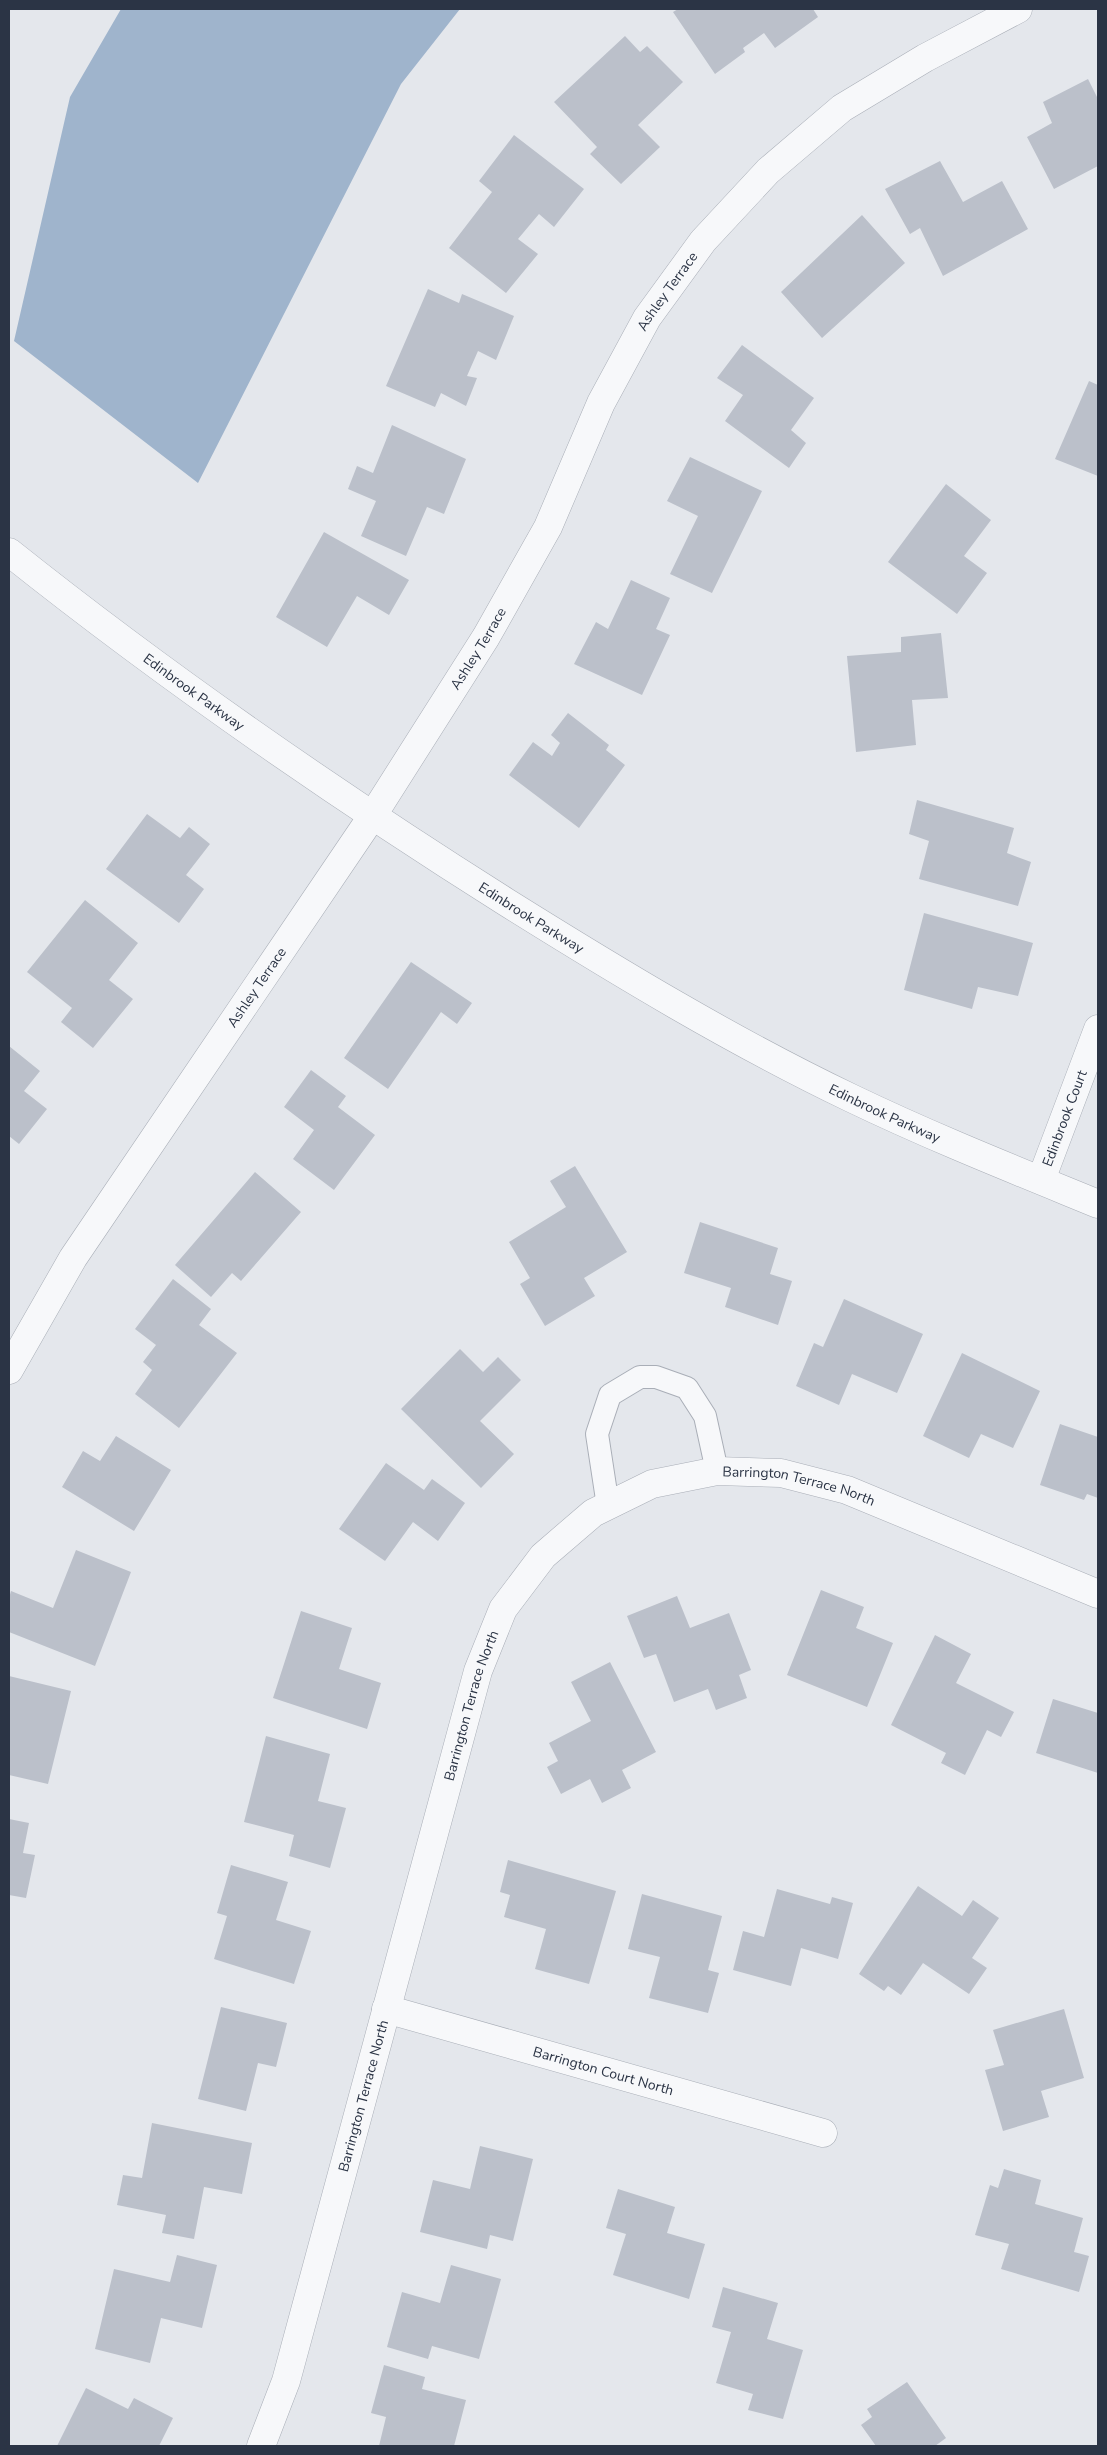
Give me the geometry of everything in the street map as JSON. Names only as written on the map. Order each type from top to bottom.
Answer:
[{"type":"street","name":"Ashley Terrace","points":[[9,1370],[73,1258],[373,815],[486,637],[548,527],[601,404],[647,318],[703,241],[768,171],[842,108],[925,58],[1018,9]]},
{"type":"street","name":"Edinbrook Parkway","points":[[9,552],[83,610],[373,815],[557,934],[678,1006],[851,1098],[1098,1204]]},
{"type":"street","name":"Edinbrook Court","points":[[1041,1180],[1098,1029]]},
{"type":"street","name":"Barrington Terrace North","points":[[260,2446],[286,2381],[478,1671],[503,1609],[543,1556],[593,1513],[652,1484],[717,1471],[781,1473],[847,1490],[1098,1594]]},
{"type":"street","name":"Barrington Court North","points":[[386,2009],[822,2133]]},
{"type":"lane","points":[[608,1506],[597,1434],[610,1395],[640,1377],[656,1377],[687,1388],[705,1416],[717,1471]]},
{"type":"water","points":[[121,9],[460,9],[401,84],[198,483],[14,341],[70,97]]},
{"type":"building","points":[[678,9],[813,9],[818,17],[775,48],[764,33],[743,48],[745,52],[715,74],[673,12]]},
{"type":"building","points":[[625,36],[640,52],[647,46],[683,82],[638,125],[660,147],[621,184],[590,154],[597,147],[554,102]]},
{"type":"building","points":[[1088,79],[1098,99],[1098,166],[1054,189],[1027,137],[1052,123],[1043,102]]},
{"type":"building","points":[[514,135],[584,189],[554,227],[539,214],[518,239],[538,254],[506,293],[449,248],[492,192],[479,181]]},
{"type":"building","points":[[940,161],[963,202],[1002,181],[1028,229],[943,276],[920,228],[910,234],[885,189]]},
{"type":"building","points":[[862,215],[905,263],[822,338],[781,292]]},
{"type":"building","points":[[428,289],[459,303],[462,294],[514,316],[496,360],[478,351],[467,376],[477,378],[466,406],[441,393],[435,407],[386,386]]},
{"type":"building","points":[[742,345],[814,398],[791,430],[806,443],[789,468],[725,421],[743,395],[717,378]]},
{"type":"building","points":[[1089,381],[1098,385],[1098,476],[1055,459]]},
{"type":"building","points":[[392,425],[466,459],[444,514],[427,507],[406,556],[361,536],[376,501],[348,489],[357,466],[373,473]]},
{"type":"building","points":[[690,457],[762,491],[712,593],[670,574],[698,516],[667,501]]},
{"type":"building","points":[[946,484],[991,520],[964,556],[987,573],[957,614],[888,562]]},
{"type":"building","points":[[324,532],[409,580],[389,615],[357,596],[327,647],[276,617]]},
{"type":"building","points":[[631,580],[670,598],[656,629],[670,635],[642,695],[574,664],[596,622],[608,629]]},
{"type":"building","points":[[941,633],[948,698],[912,700],[916,745],[856,752],[847,656],[901,652],[901,637]]},
{"type":"building","points":[[568,713],[609,745],[606,750],[625,765],[579,828],[509,775],[533,742],[552,756],[560,743],[551,735]]},
{"type":"building","points":[[917,800],[1014,828],[1007,853],[1031,862],[1018,906],[919,879],[929,841],[909,834]]},
{"type":"building","points":[[147,814],[180,838],[189,827],[210,844],[186,875],[204,889],[179,923],[106,869]]},
{"type":"building","points":[[85,900],[138,943],[109,980],[133,999],[93,1048],[61,1022],[72,1008],[27,972]]},
{"type":"building","points":[[924,913],[1033,943],[1018,996],[978,987],[972,1009],[904,990]]},
{"type":"building","points":[[411,962],[472,1003],[457,1024],[441,1012],[388,1089],[344,1058]]},
{"type":"building","points":[[9,1046],[40,1071],[24,1091],[47,1109],[19,1144],[9,1136]]},
{"type":"building","points":[[311,1070],[346,1096],[338,1107],[375,1135],[334,1190],[293,1159],[314,1130],[284,1107]]},
{"type":"building","points":[[575,1166],[627,1252],[584,1278],[595,1296],[545,1326],[520,1284],[530,1278],[509,1242],[566,1207],[550,1181]]},
{"type":"building","points":[[255,1172],[301,1212],[241,1281],[232,1273],[211,1297],[175,1265]]},
{"type":"building","points":[[700,1222],[778,1248],[770,1274],[792,1281],[778,1325],[725,1307],[731,1288],[684,1273]]},
{"type":"building","points":[[173,1279],[211,1309],[199,1325],[237,1353],[179,1428],[135,1394],[152,1370],[143,1362],[156,1345],[135,1329]]},
{"type":"building","points":[[844,1299],[923,1334],[897,1393],[852,1374],[839,1405],[796,1386],[814,1343],[823,1347]]},
{"type":"building","points":[[460,1349],[483,1372],[498,1357],[521,1380],[480,1421],[514,1454],[481,1488],[401,1409]]},
{"type":"building","points":[[962,1353],[1040,1391],[1013,1448],[981,1434],[969,1458],[923,1436]]},
{"type":"building","points":[[1060,1424],[1098,1437],[1098,1498],[1087,1494],[1084,1500],[1040,1485]]},
{"type":"building","points":[[116,1436],[171,1470],[134,1531],[62,1487],[83,1451],[100,1461]]},
{"type":"building","points":[[386,1463],[424,1490],[432,1479],[465,1503],[438,1541],[413,1522],[385,1561],[339,1529]]},
{"type":"building","points":[[76,1550],[131,1572],[95,1666],[9,1632],[9,1598],[11,1591],[53,1608]]},
{"type":"building","points":[[821,1590],[864,1607],[856,1628],[893,1643],[867,1707],[787,1675]]},
{"type":"building","points":[[677,1596],[690,1628],[729,1613],[751,1670],[739,1675],[747,1698],[716,1710],[708,1689],[674,1702],[656,1654],[644,1658],[627,1616]]},
{"type":"building","points":[[301,1611],[352,1628],[339,1669],[381,1683],[367,1729],[273,1698]]},
{"type":"building","points":[[935,1635],[971,1654],[956,1683],[1014,1712],[1001,1737],[987,1730],[965,1775],[941,1763],[946,1753],[891,1725]]},
{"type":"building","points":[[610,1662],[656,1752],[622,1770],[631,1788],[602,1803],[590,1779],[561,1794],[547,1767],[558,1761],[549,1743],[591,1721],[571,1682]]},
{"type":"building","points":[[9,1676],[71,1691],[48,1784],[9,1775]]},
{"type":"building","points":[[1053,1699],[1098,1713],[1098,1773],[1036,1753]]},
{"type":"building","points":[[266,1736],[330,1754],[318,1801],[346,1808],[330,1868],[289,1856],[294,1835],[244,1822]]},
{"type":"building","points":[[9,1819],[29,1823],[23,1853],[35,1855],[26,1898],[9,1895]]},
{"type":"building","points":[[508,1860],[616,1891],[589,1984],[535,1969],[546,1929],[504,1917],[510,1895],[500,1892]]},
{"type":"building","points":[[231,1865],[288,1882],[276,1920],[311,1931],[294,1984],[214,1959],[227,1916],[217,1913]]},
{"type":"building","points":[[918,1886],[962,1916],[973,1900],[999,1918],[972,1958],[987,1968],[969,1994],[923,1963],[901,1995],[888,1986],[884,1991],[859,1974]]},
{"type":"building","points":[[777,1889],[830,1904],[832,1897],[853,1903],[838,1959],[801,1948],[791,1986],[733,1970],[743,1931],[764,1937]]},
{"type":"building","points":[[642,1894],[722,1916],[708,1970],[719,1973],[708,2013],[649,1998],[660,1957],[628,1949]]},
{"type":"building","points":[[221,2007],[287,2023],[276,2067],[258,2063],[246,2111],[198,2099]]},
{"type":"building","points":[[1064,2009],[1084,2078],[1041,2091],[1049,2117],[1003,2131],[985,2070],[1004,2065],[993,2030]]},
{"type":"building","points":[[152,2123],[252,2143],[242,2194],[204,2187],[194,2239],[162,2233],[166,2215],[117,2205],[123,2175],[142,2178]]},
{"type":"building","points":[[480,2146],[533,2159],[513,2241],[490,2235],[487,2249],[420,2232],[433,2180],[470,2189]]},
{"type":"building","points":[[1004,2169],[1041,2180],[1035,2204],[1083,2218],[1074,2252],[1089,2256],[1079,2292],[1001,2269],[1009,2244],[975,2235],[990,2185],[998,2188]]},
{"type":"building","points":[[618,2189],[675,2207],[667,2233],[705,2244],[689,2299],[613,2275],[626,2234],[606,2228]]},
{"type":"building","points":[[177,2255],[217,2265],[202,2328],[161,2318],[150,2363],[95,2349],[114,2269],[170,2282]]},
{"type":"building","points":[[451,2265],[501,2279],[479,2359],[432,2346],[428,2359],[387,2347],[402,2292],[440,2303]]},
{"type":"building","points":[[723,2287],[778,2303],[767,2339],[803,2350],[783,2419],[748,2410],[753,2394],[716,2383],[731,2332],[712,2327]]},
{"type":"building","points":[[384,2365],[425,2377],[422,2389],[466,2400],[454,2446],[379,2446],[386,2417],[371,2413]]},
{"type":"building","points":[[907,2382],[946,2438],[935,2446],[876,2446],[861,2425],[872,2417],[867,2409]]},
{"type":"building","points":[[86,2388],[128,2409],[134,2398],[173,2418],[159,2446],[57,2446]]}]
